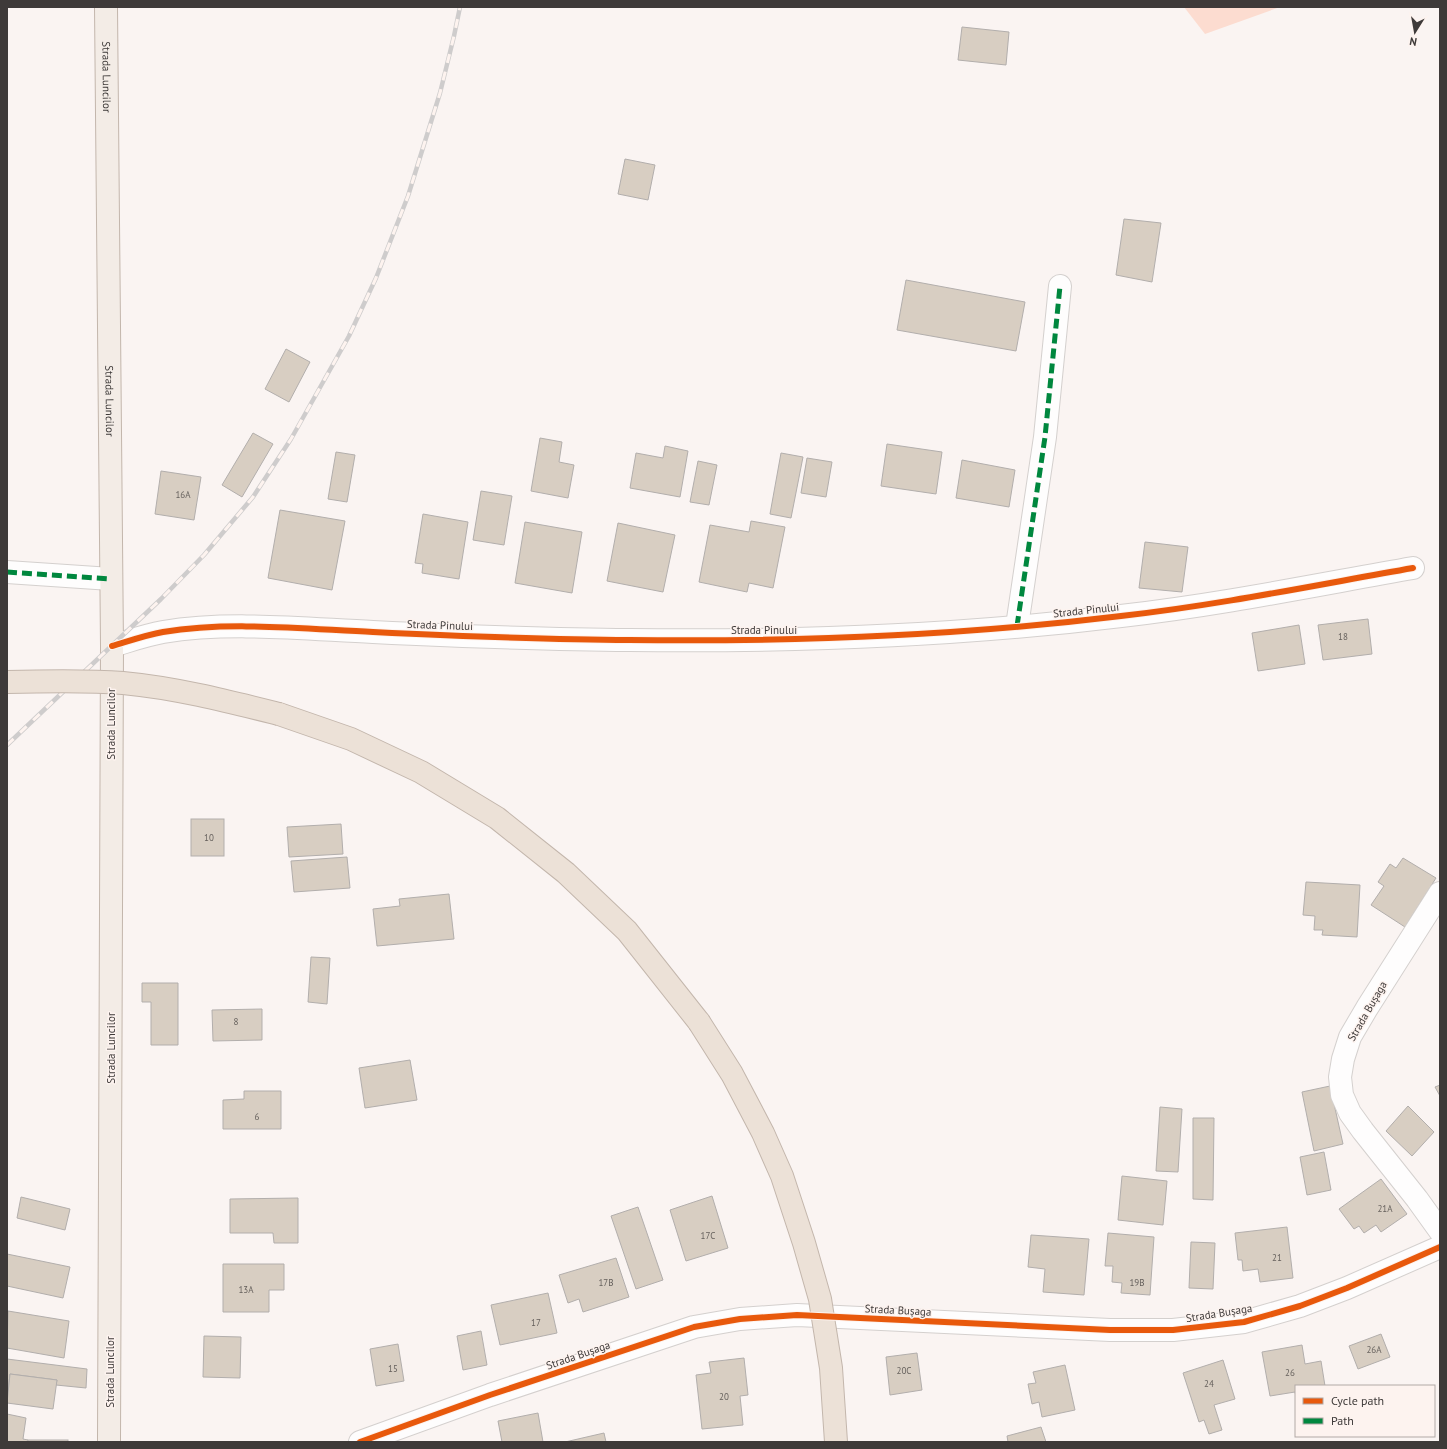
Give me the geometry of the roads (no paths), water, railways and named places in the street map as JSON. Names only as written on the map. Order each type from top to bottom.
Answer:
[{"type":"highway","points":[[7,682],[90,681],[123,683],[169,689],[228,701],[279,714],[350,740],[421,772],[497,818],[566,873],[626,931],[699,1022],[732,1074],[763,1133],[782,1176],[804,1243],[820,1299],[830,1361],[836,1442]]},
{"type":"main road","name":"Strada Luncilor","points":[[106,7],[112,646],[109,1442]]},
{"type":"street","points":[[1017,626],[1045,437],[1060,286]]},
{"type":"street","name":"Strada Pinului","points":[[112,646],[160,632],[201,628],[256,627],[444,635],[628,640],[801,640],[936,633],[1119,617],[1185,608],[1413,568]]},
{"type":"street","points":[[7,572],[111,580]]},
{"type":"street","name":"Strada Bușaga","points":[[1440,893],[1371,1001],[1350,1037],[1342,1058],[1340,1077],[1342,1095],[1350,1113],[1440,1231]]},
{"type":"street","name":"Strada Bușaga","points":[[360,1442],[490,1395],[694,1327],[740,1319],[797,1315],[1102,1330],[1173,1330],[1244,1322],[1300,1306],[1347,1288],[1440,1247]]},
{"type":"railway","points":[[7,745],[161,599],[204,555],[253,497],[291,439],[349,336],[376,278],[408,196],[440,93],[460,7]]}]
